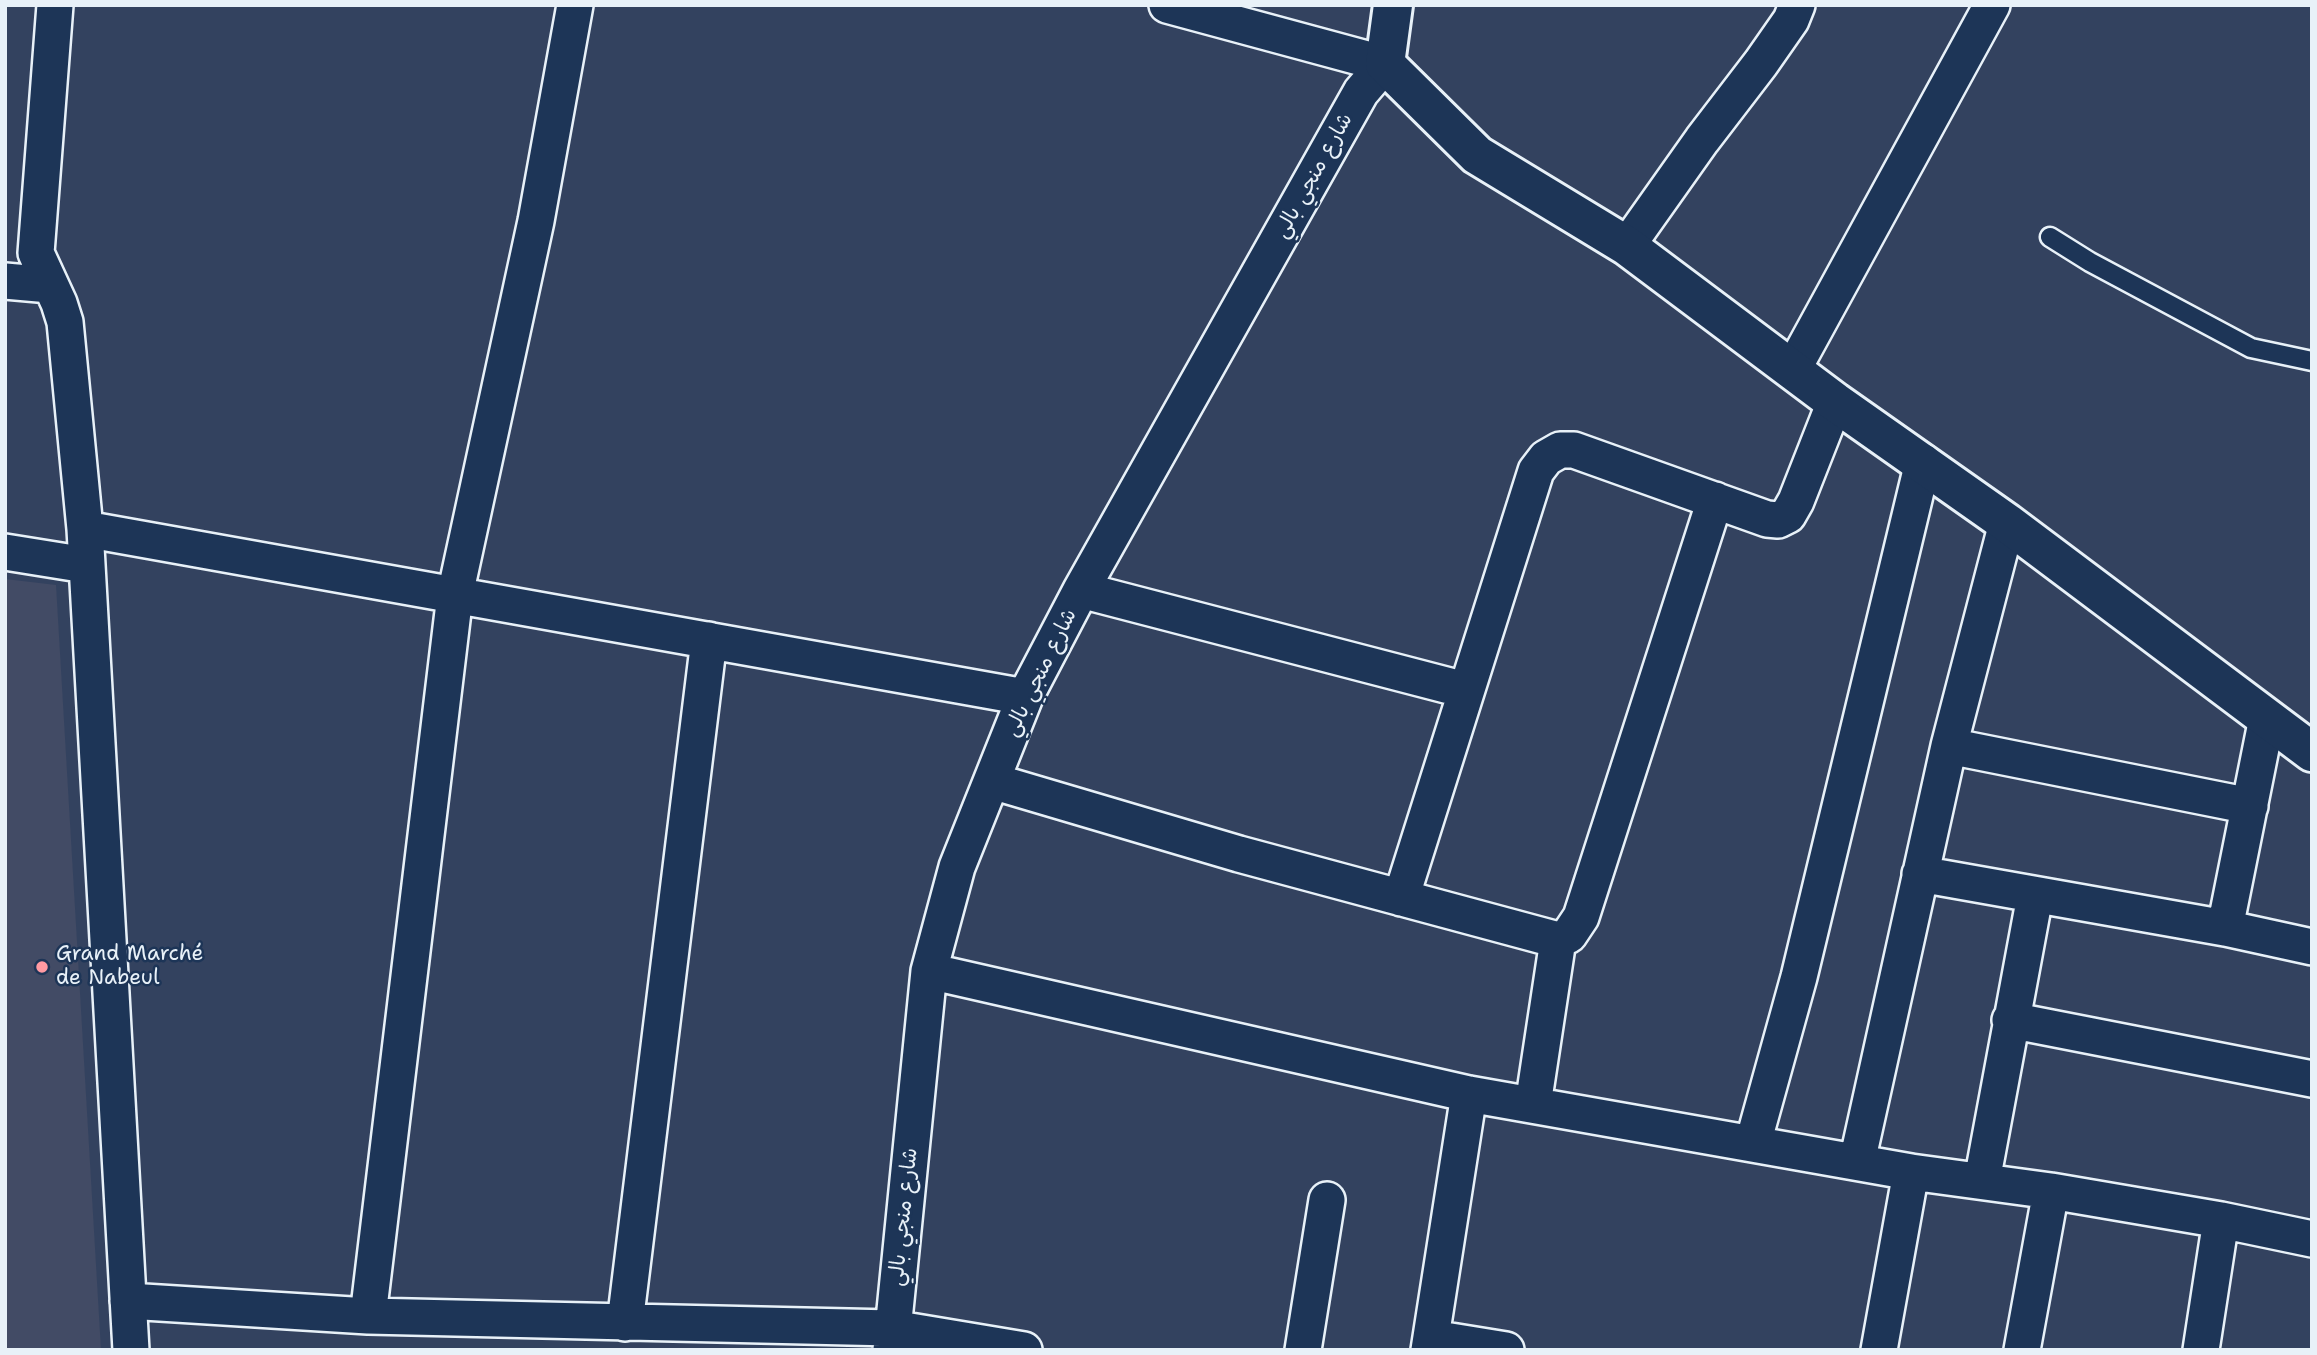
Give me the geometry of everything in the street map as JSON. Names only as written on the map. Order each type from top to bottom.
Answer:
[{"type":"street","points":[[55,5],[36,253],[65,322],[85,529],[131,1350]]},
{"type":"street","points":[[368,1315],[455,595],[536,221],[575,5]]},
{"type":"street","points":[[1167,5],[1385,64],[1478,155],[1627,246],[1792,371],[2007,523],[2312,752]]},
{"type":"street","points":[[1385,64],[1393,5]]},
{"type":"street","points":[[1627,246],[1702,140],[1761,63],[1791,20],[1797,5]]},
{"type":"street","points":[[1792,371],[1992,5]]},
{"type":"street","name":"شارع منجي بالي","points":[[892,1339],[929,971],[957,867],[1025,697],[1081,590],[1361,92],[1385,64]]},
{"type":"street","points":[[5,281],[50,285]]},
{"type":"street","points":[[1401,898],[1536,471],[1546,458],[1560,450],[1574,450],[1768,519],[1778,520],[1788,514],[1796,501],[1835,402]]},
{"type":"street","points":[[1753,1143],[1799,977],[1923,462]]},
{"type":"street","points":[[992,781],[1239,854],[1558,940],[1569,935],[1581,917],[1715,500]]},
{"type":"street","points":[[1857,1162],[1949,746],[2007,523]]},
{"type":"street","points":[[85,529],[1025,697]]},
{"type":"street","points":[[5,552],[86,565]]},
{"type":"street","points":[[1081,590],[1465,690]]},
{"type":"street","points":[[625,1323],[709,640]]},
{"type":"street","points":[[2225,928],[2267,718]]},
{"type":"street","points":[[1949,746],[2250,806]]},
{"type":"street","points":[[1920,874],[2225,928],[2312,947]]},
{"type":"street","points":[[1982,1181],[2035,896]]},
{"type":"street","points":[[1533,1105],[1558,940]]},
{"type":"street","points":[[929,971],[1469,1094],[1910,1172],[2051,1191],[2221,1220],[2312,1239]]},
{"type":"street","points":[[2010,1020],[2312,1079]]},
{"type":"street","points":[[1469,1094],[1431,1344],[1506,1350]]},
{"type":"street","points":[[1879,1350],[1910,1172]]},
{"type":"street","points":[[2022,1350],[2051,1191]]},
{"type":"street","points":[[1303,1350],[1327,1200]]},
{"type":"street","points":[[2202,1350],[2221,1220]]},
{"type":"street","points":[[128,1301],[368,1315],[625,1323],[1024,1350]]},
{"type":"lane","points":[[2050,237],[2090,262],[2252,348],[2312,361]]},
{"type":"shaded area","name":"Grand Marché de Nabeul","points":[[5,579],[56,585],[101,1350],[5,1350]]},
{"type":"place","name":"Grand Marché de Nabeul","points":[[42,967]]}]
